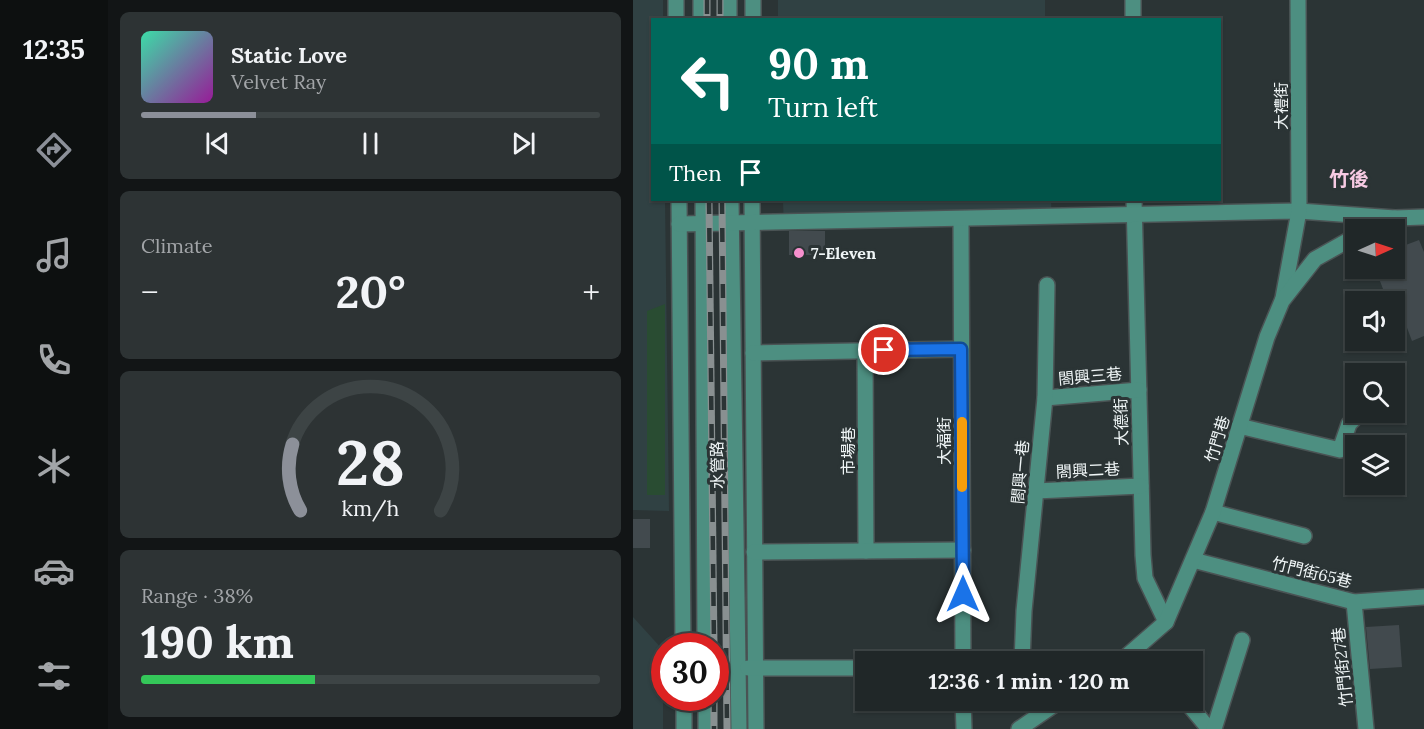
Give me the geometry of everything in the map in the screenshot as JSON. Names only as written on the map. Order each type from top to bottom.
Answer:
[{"type":"street","points":[[676,0],[676,18]]},
{"type":"street","points":[[701,0],[701,18]]},
{"type":"street","points":[[729,0],[729,18]]},
{"type":"street","points":[[753,0],[753,18]]},
{"type":"street","points":[[1133,0],[1133,18]]},
{"type":"street","name":"大禮街","points":[[1282,301],[1299,211],[1298,0]]},
{"type":"street","points":[[678,201],[683,633]]},
{"type":"street","name":"水管路","points":[[703,201],[705,633]]},
{"type":"street","name":"水管路","points":[[731,201],[739,729]]},
{"type":"street","points":[[752,201],[756,729]]},
{"type":"street","name":"大德街","points":[[1134,201],[1145,578],[1166,622]]},
{"type":"street","points":[[679,224],[1134,217],[1299,211],[1395,218],[1424,217]]},
{"type":"street","name":"大福街","points":[[961,220],[963,651]]},
{"type":"street","name":"竹門巷","points":[[1133,651],[1166,622],[1193,560],[1213,512],[1267,337],[1282,301],[1315,259],[1345,242]]},
{"type":"street","name":"閤興一巷","points":[[1022,651],[1024,610],[1045,398],[1047,285]]},
{"type":"street","points":[[753,353],[961,349]]},
{"type":"street","name":"市場巷","points":[[865,351],[866,551]]},
{"type":"street","name":"閤興三巷","points":[[1045,398],[1139,390]]},
{"type":"street","points":[[1239,426],[1340,450],[1350,423]]},
{"type":"street","name":"閤興二巷","points":[[1036,490],[1141,486]]},
{"type":"street","points":[[1213,512],[1304,536]]},
{"type":"street","points":[[754,552],[963,550]]},
{"type":"street","name":"竹門街65巷","points":[[1193,560],[1354,602],[1424,597]]},
{"type":"street","name":"竹門街27巷","points":[[1354,602],[1366,729]]},
{"type":"street","points":[[1214,729],[1242,639]]},
{"type":"street","points":[[739,668],[855,668]]},
{"type":"street","points":[[684,711],[684,729]]},
{"type":"street","points":[[706,711],[706,729]]},
{"type":"street","points":[[963,711],[964,729]]},
{"type":"street","points":[[1019,729],[1037,711]]},
{"type":"street","points":[[1194,711],[1209,729]]},
{"type":"shaded area","points":[[633,0],[663,0],[663,18],[651,18],[651,201],[665,201],[669,511],[633,510]]},
{"type":"shaded area","points":[[778,0],[1045,0],[1045,18],[778,18]]},
{"type":"shaded area","points":[[783,201],[1051,201],[1052,225],[784,230]]},
{"type":"shaded area","points":[[633,617],[651,637],[651,711],[663,711],[663,729],[633,729]]},
{"type":"green space","points":[[665,304],[665,495],[647,495],[647,311]]},
{"type":"building","points":[[789,231],[825,231],[825,255],[789,255]]},
{"type":"building","points":[[1419,240],[1424,252],[1424,336],[1412,341],[1405,322],[1405,291],[1384,291],[1379,279],[1405,279],[1405,245]]},
{"type":"building","points":[[633,519],[650,519],[650,548],[633,548]]},
{"type":"building","points":[[1399,625],[1402,667],[1370,669],[1366,627]]},
{"type":"railway","points":[[707,0],[707,18]]},
{"type":"railway","points":[[720,0],[720,18]]},
{"type":"railway","points":[[709,201],[714,633]]},
{"type":"railway","points":[[722,201],[727,729]]},
{"type":"railway","points":[[714,711],[714,729]]},
{"type":"slow traffic","points":[[962,422],[962,487]]},
{"type":"place","name":"7-Eleven","points":[[799,253]]},
{"type":"district","name":"竹後","points":[[1349,179]]},
{"type":"route","points":[[884,350],[961,349],[963,594]]}]
